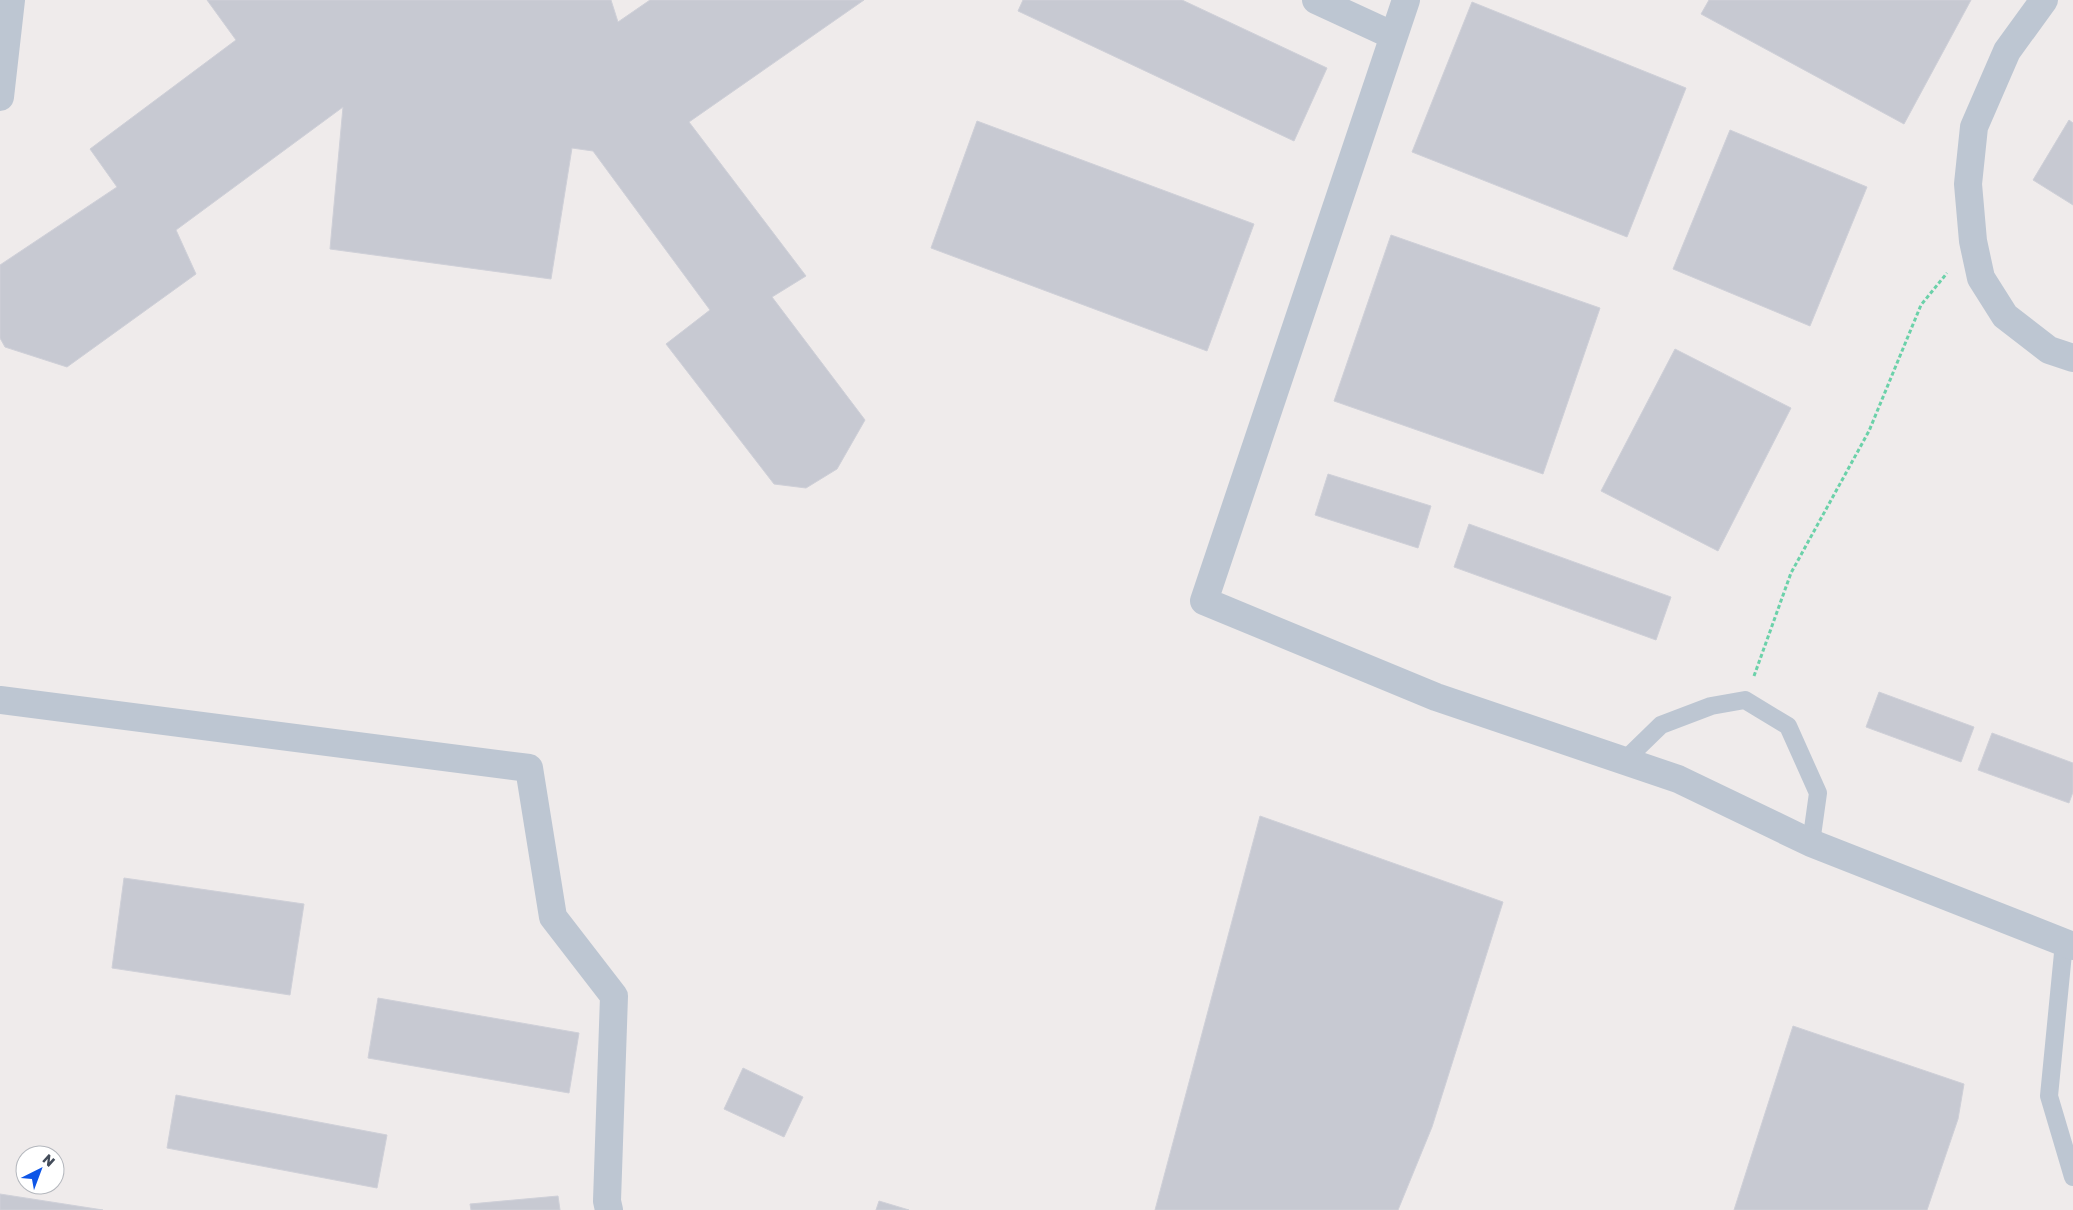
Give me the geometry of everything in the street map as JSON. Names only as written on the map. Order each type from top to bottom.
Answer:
[{"type":"street","points":[[0,97],[11,0]]},
{"type":"street","points":[[1316,0],[1394,36]]},
{"type":"street","points":[[1406,0],[1204,601],[1436,697],[1678,779],[1811,843],[2068,944]]},
{"type":"street","points":[[2044,0],[2007,51],[1974,127],[1968,184],[1973,242],[1981,278],[2005,316],[2049,350],[2073,358]]},
{"type":"street","points":[[0,700],[529,768],[553,917],[614,996],[607,1201],[609,1210]]},
{"type":"lane","points":[[1624,761],[1661,725],[1711,706],[1745,700],[1788,726],[1818,793],[1811,843]]},
{"type":"lane","points":[[2068,944],[2049,1096],[2073,1177]]},
{"type":"path","points":[[1745,700],[1791,573],[1869,431],[1921,304],[1973,242]]},
{"type":"building","points":[[207,0],[611,0],[618,22],[650,0],[864,0],[689,122],[806,276],[772,297],[865,420],[837,469],[806,488],[774,484],[666,344],[710,310],[593,151],[572,148],[551,279],[330,249],[343,107],[176,230],[196,274],[67,367],[5,347],[0,338],[0,265],[117,187],[90,149],[236,40]]},
{"type":"building","points":[[1023,0],[1182,0],[1327,68],[1294,141],[1018,11]]},
{"type":"building","points":[[1709,0],[1971,0],[1904,124],[1701,14]]},
{"type":"building","points":[[1472,2],[1686,88],[1627,237],[1412,152]]},
{"type":"building","points":[[2069,120],[2073,123],[2073,205],[2033,180]]},
{"type":"building","points":[[977,121],[1254,224],[1207,351],[931,248]]},
{"type":"building","points":[[1730,130],[1867,187],[1810,326],[1673,269]]},
{"type":"building","points":[[1391,235],[1600,308],[1543,474],[1334,401]]},
{"type":"building","points":[[1675,349],[1791,408],[1718,551],[1601,491]]},
{"type":"building","points":[[1328,474],[1431,506],[1418,548],[1315,515]]},
{"type":"building","points":[[1469,524],[1671,597],[1656,640],[1454,567]]},
{"type":"building","points":[[1879,692],[1974,727],[1961,762],[1866,727]]},
{"type":"building","points":[[1992,733],[2073,763],[2073,792],[2069,803],[1978,770]]},
{"type":"building","points":[[1260,816],[1503,902],[1432,1127],[1398,1210],[1155,1210]]},
{"type":"building","points":[[124,878],[304,904],[290,995],[112,968]]},
{"type":"building","points":[[378,998],[579,1033],[569,1093],[368,1058]]},
{"type":"building","points":[[1793,1026],[1964,1084],[1958,1119],[1927,1210],[1734,1210]]},
{"type":"building","points":[[743,1068],[803,1097],[784,1137],[724,1109]]},
{"type":"building","points":[[176,1095],[387,1135],[377,1188],[167,1148]]},
{"type":"building","points":[[0,1194],[103,1210],[0,1210]]},
{"type":"building","points":[[558,1196],[560,1210],[471,1210],[470,1204]]},
{"type":"building","points":[[879,1201],[909,1210],[876,1210]]}]
